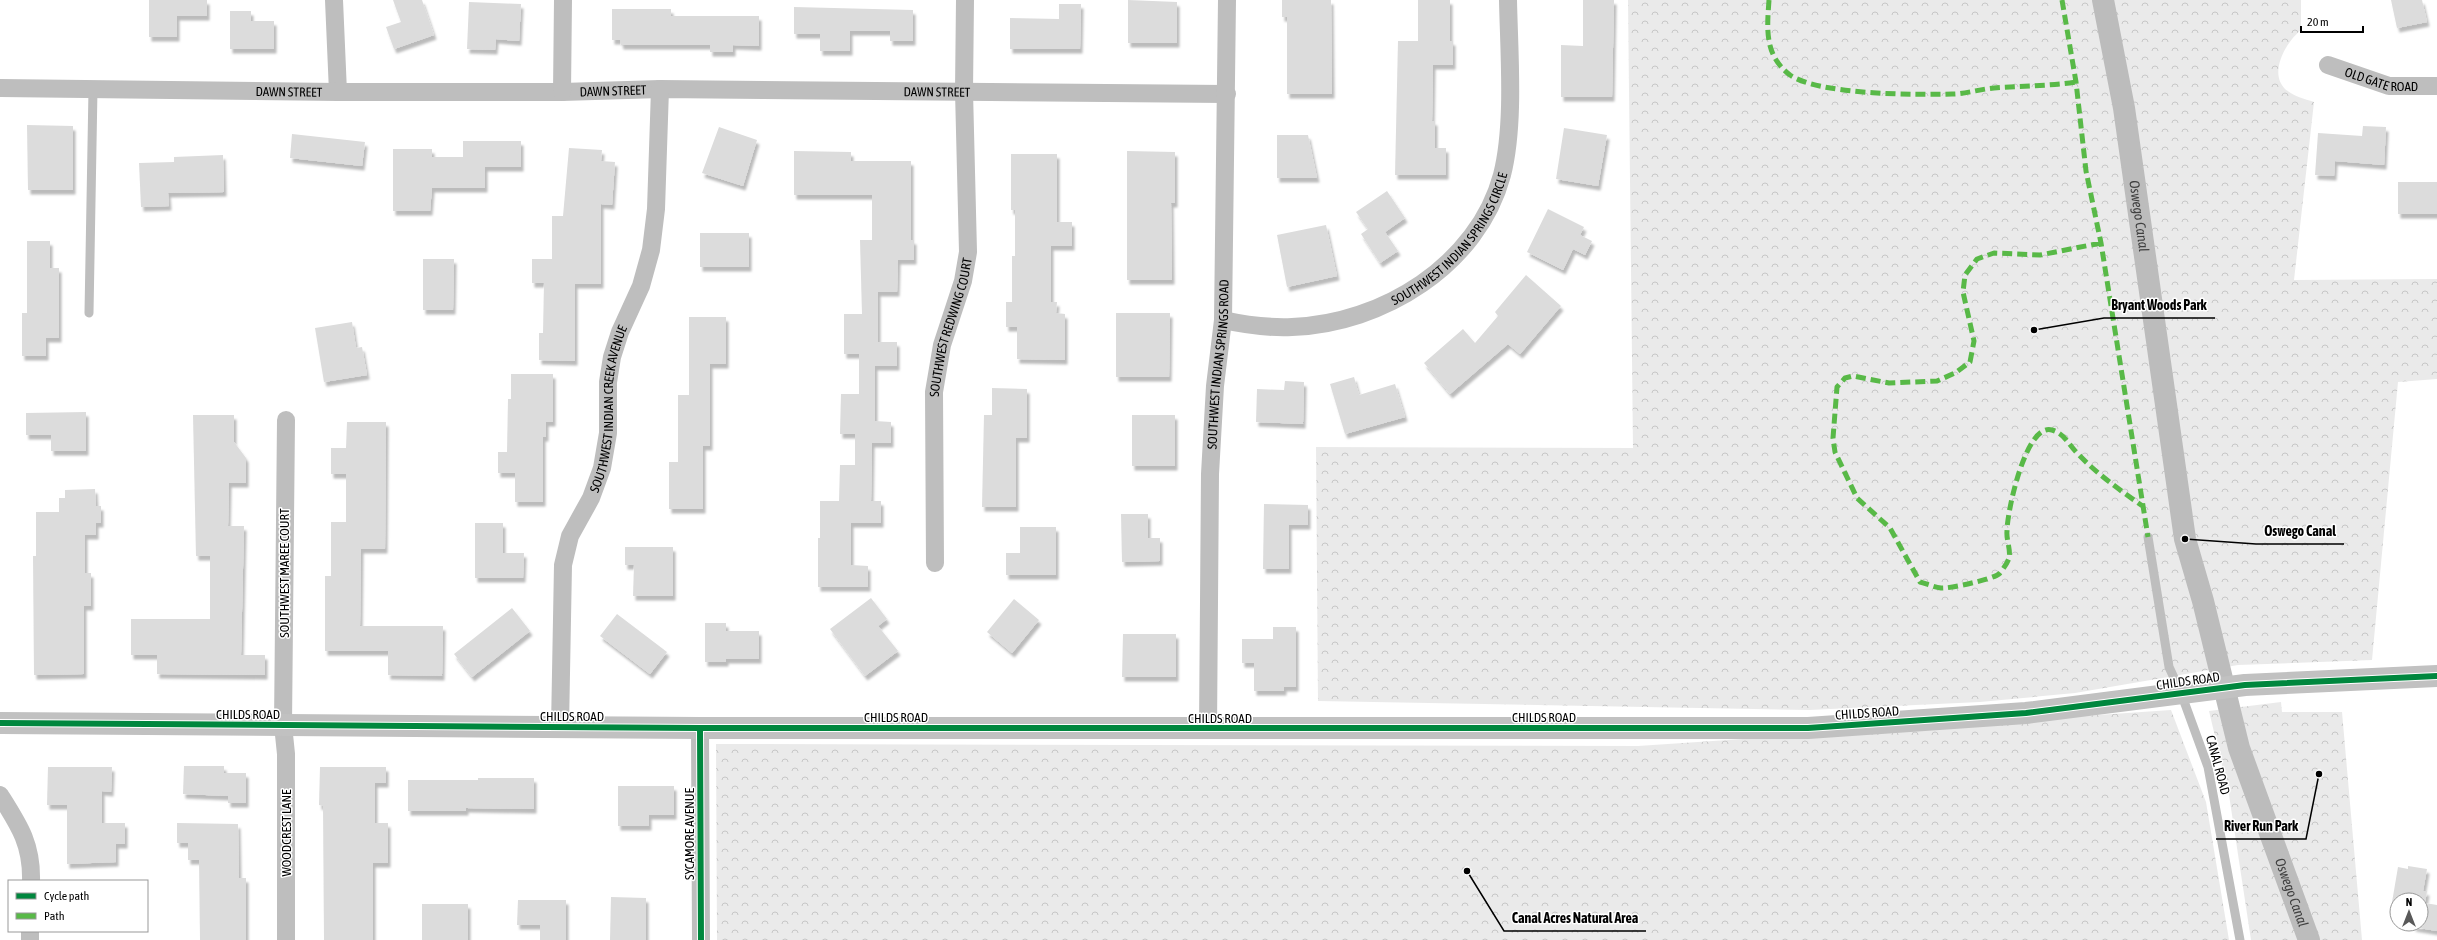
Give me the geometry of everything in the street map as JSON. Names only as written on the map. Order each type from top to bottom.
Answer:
[{"type":"street","points":[[334,0],[338,92]]},
{"type":"street","points":[[562,92],[563,0]]},
{"type":"street","name":"SOUTHWEST REDWING COURT","points":[[935,563],[934,392],[942,345],[963,281],[968,252],[964,91],[964,0]]},
{"type":"street","name":"SOUTHWEST INDIAN SPRINGS ROAD","points":[[1208,729],[1210,474],[1215,386],[1223,320],[1227,0]]},
{"type":"street","name":"SOUTHWEST INDIAN SPRINGS CIRCLE","points":[[1223,320],[1268,327],[1300,326],[1338,320],[1383,306],[1417,288],[1453,258],[1477,228],[1488,210],[1502,175],[1509,108],[1508,0]]},
{"type":"street","name":"OLD GATE ROAD","points":[[2328,65],[2389,86],[2437,86]]},
{"type":"street","name":"DAWN STREET","points":[[0,88],[338,92],[562,92],[660,89],[1227,94]]},
{"type":"street","name":"SOUTHWEST INDIAN CREEK AVENUE","points":[[560,727],[562,565],[570,536],[591,498],[602,468],[608,433],[608,382],[612,357],[620,332],[641,286],[651,250],[656,209],[660,89]]},
{"type":"street","name":"SOUTHWEST MAREE COURT","points":[[283,725],[286,420]]},
{"type":"street","name":"CHILDS ROAD","points":[[0,723],[700,728],[1808,728],[2026,713],[2191,691],[2337,680],[2437,676]]},
{"type":"street","name":"WOODCREST LANE","points":[[283,725],[286,754],[286,940]]},
{"type":"street","name":"SYCAMORE AVENUE","points":[[700,728],[701,940]]},
{"type":"street","points":[[0,795],[26,837],[32,862],[31,880]]},
{"type":"lane","points":[[89,313],[93,89]]},
{"type":"lane","name":"CANAL ROAD","points":[[2148,537],[2169,667],[2191,691],[2208,767],[2240,940]]},
{"type":"green space","points":[[1628,0],[2301,0],[2301,30],[2290,41],[2285,49],[2281,57],[2278,74],[2280,82],[2285,89],[2295,95],[2314,102],[2294,280],[2437,279],[2437,379],[2398,382],[2372,660],[2238,665],[2075,693],[1980,702],[1809,710],[1318,701],[1316,447],[1633,448]]},
{"type":"green space","points":[[2281,702],[2282,712],[2342,712],[2362,940],[2251,940],[2229,795],[2209,711]]},
{"type":"green space","points":[[2171,710],[2206,802],[2229,940],[717,940],[716,744],[1638,746]]},
{"type":"building","points":[[149,0],[207,0],[207,16],[177,16],[177,37],[149,37]]},
{"type":"building","points":[[393,0],[422,0],[434,35],[394,49],[386,27],[401,22]]},
{"type":"building","points":[[1128,0],[1177,2],[1177,43],[1128,43]]},
{"type":"building","points":[[1282,0],[1331,0],[1332,94],[1287,94],[1287,17],[1282,17]]},
{"type":"building","points":[[1418,0],[1450,0],[1450,41],[1453,41],[1453,65],[1433,65],[1432,121],[1435,121],[1435,148],[1446,148],[1446,175],[1395,175],[1398,41],[1418,41]]},
{"type":"building","points":[[1583,0],[1614,0],[1612,97],[1561,97],[1561,45],[1583,46]]},
{"type":"building","points":[[2391,0],[2422,0],[2427,22],[2397,28]]},
{"type":"building","points":[[469,2],[521,4],[519,41],[496,39],[495,50],[467,49]]},
{"type":"building","points":[[1059,4],[1081,4],[1080,49],[1010,49],[1010,18],[1059,19]]},
{"type":"building","points":[[794,7],[913,10],[913,41],[890,41],[890,31],[850,31],[850,51],[820,51],[820,34],[794,34]]},
{"type":"building","points":[[612,9],[671,9],[671,16],[759,16],[759,46],[733,45],[733,52],[710,52],[710,45],[621,45],[620,40],[612,40]]},
{"type":"building","points":[[230,11],[251,11],[251,21],[274,21],[274,49],[230,49]]},
{"type":"building","points":[[27,125],[73,126],[73,190],[28,190]]},
{"type":"building","points":[[2363,126],[2386,127],[2384,165],[2335,161],[2334,176],[2315,175],[2318,133],[2362,136]]},
{"type":"building","points":[[719,127],[757,140],[743,186],[702,173]]},
{"type":"building","points":[[1564,128],[1607,135],[1598,186],[1556,179]]},
{"type":"building","points":[[292,134],[365,142],[362,166],[290,158]]},
{"type":"building","points":[[1277,135],[1308,135],[1317,178],[1277,178]]},
{"type":"building","points":[[463,141],[521,141],[521,167],[485,167],[485,188],[432,188],[430,211],[393,211],[393,149],[432,149],[432,157],[463,157]]},
{"type":"building","points":[[569,148],[602,150],[601,161],[615,162],[612,205],[601,204],[601,284],[575,284],[575,361],[539,360],[539,333],[543,333],[544,283],[532,283],[532,259],[552,259],[552,216],[563,216]]},
{"type":"building","points":[[794,151],[851,152],[851,161],[911,161],[911,240],[914,240],[914,260],[898,260],[897,292],[878,292],[878,342],[897,342],[897,366],[875,366],[875,421],[891,422],[891,443],[872,443],[871,501],[881,501],[881,523],[851,523],[851,565],[868,566],[868,587],[818,587],[818,538],[820,538],[820,501],[839,501],[840,465],[855,465],[855,434],[840,434],[841,394],[859,394],[859,354],[844,354],[844,314],[862,314],[860,240],[872,240],[872,195],[794,195]]},
{"type":"building","points":[[1127,151],[1175,152],[1175,203],[1171,203],[1172,280],[1127,280]]},
{"type":"building","points":[[1011,154],[1057,154],[1057,222],[1072,222],[1072,246],[1051,246],[1051,302],[1057,302],[1056,313],[1065,314],[1065,360],[1017,359],[1017,327],[1006,327],[1006,302],[1012,302],[1012,256],[1015,256],[1015,210],[1011,210]]},
{"type":"building","points":[[223,155],[224,192],[168,193],[169,206],[141,207],[139,163],[174,162],[174,157]]},
{"type":"building","points":[[2398,182],[2437,182],[2437,214],[2398,214]]},
{"type":"building","points":[[1387,191],[1405,218],[1385,232],[1398,251],[1380,263],[1361,234],[1368,229],[1356,212]]},
{"type":"building","points":[[1548,209],[1584,227],[1580,235],[1592,241],[1585,255],[1573,249],[1563,270],[1527,252]]},
{"type":"building","points":[[1326,225],[1337,276],[1287,287],[1277,235]]},
{"type":"building","points":[[700,233],[749,233],[749,267],[700,267]]},
{"type":"building","points":[[27,241],[50,241],[50,268],[59,268],[59,338],[46,338],[46,356],[22,356],[22,313],[27,313]]},
{"type":"building","points":[[423,259],[454,259],[453,310],[423,310]]},
{"type":"building","points":[[1526,275],[1561,306],[1520,354],[1508,344],[1450,394],[1424,363],[1463,329],[1475,343],[1498,316],[1495,312]]},
{"type":"building","points":[[1116,313],[1170,313],[1169,377],[1116,377]]},
{"type":"building","points":[[689,317],[726,317],[726,364],[710,364],[710,446],[703,446],[703,509],[669,509],[669,462],[678,462],[678,395],[689,395]]},
{"type":"building","points":[[352,322],[356,348],[362,347],[367,375],[324,382],[315,328]]},
{"type":"building","points":[[511,374],[553,374],[553,422],[546,422],[546,437],[543,437],[543,502],[515,502],[515,473],[498,473],[498,452],[507,452],[508,399],[511,399]]},
{"type":"building","points":[[1354,377],[1359,395],[1395,384],[1405,417],[1345,434],[1330,384]]},
{"type":"building","points":[[1285,381],[1304,382],[1303,424],[1256,422],[1257,389],[1284,390]]},
{"type":"building","points":[[992,388],[1027,389],[1027,438],[1016,438],[1016,507],[982,507],[984,415],[992,415]]},
{"type":"building","points":[[86,412],[86,451],[51,451],[51,435],[26,435],[26,413]]},
{"type":"building","points":[[193,415],[234,415],[234,442],[246,458],[246,483],[229,483],[228,526],[244,526],[241,655],[265,655],[265,675],[157,674],[157,655],[131,655],[131,619],[210,619],[210,556],[196,556]]},
{"type":"building","points":[[1132,415],[1175,415],[1175,466],[1132,466]]},
{"type":"building","points":[[347,422],[386,422],[385,549],[361,549],[360,626],[443,626],[442,676],[388,675],[388,651],[325,651],[325,576],[331,576],[331,522],[346,522],[346,474],[331,474],[331,448],[346,448]]},
{"type":"building","points":[[95,489],[96,506],[101,506],[101,523],[96,523],[96,535],[85,535],[85,573],[91,573],[91,606],[84,606],[84,674],[34,675],[33,556],[36,556],[36,512],[59,512],[59,498],[65,498],[65,490]]},
{"type":"building","points":[[1264,504],[1308,505],[1308,525],[1289,525],[1289,569],[1263,569]]},
{"type":"building","points":[[1121,514],[1148,514],[1148,538],[1160,538],[1160,561],[1122,562]]},
{"type":"building","points":[[475,523],[503,523],[503,553],[524,553],[523,578],[475,578]]},
{"type":"building","points":[[1020,527],[1056,527],[1056,575],[1006,575],[1006,553],[1020,553]]},
{"type":"building","points":[[625,547],[673,547],[673,596],[633,596],[634,565],[625,565]]},
{"type":"building","points":[[871,598],[887,619],[878,626],[898,651],[865,676],[830,629]]},
{"type":"building","points":[[1014,599],[1039,620],[1012,653],[987,632]]},
{"type":"building","points":[[512,608],[530,631],[472,677],[454,654]]},
{"type":"building","points":[[617,614],[667,652],[650,674],[600,636]]},
{"type":"building","points":[[705,623],[726,623],[726,631],[759,631],[759,659],[726,659],[726,662],[705,662]]},
{"type":"building","points":[[1273,627],[1296,627],[1296,687],[1284,687],[1284,691],[1254,691],[1254,663],[1242,663],[1242,639],[1273,639]]},
{"type":"building","points":[[1123,634],[1176,634],[1176,677],[1122,677]]},
{"type":"building","points":[[184,766],[224,766],[224,773],[246,773],[246,803],[228,803],[228,796],[183,794]]},
{"type":"building","points":[[48,767],[112,767],[111,792],[102,791],[102,823],[125,823],[125,844],[116,844],[116,862],[67,864],[67,805],[47,805]]},
{"type":"building","points":[[320,767],[386,767],[386,783],[375,783],[375,823],[388,823],[388,863],[373,863],[373,940],[324,940],[323,806],[319,805]]},
{"type":"building","points":[[478,778],[534,778],[534,809],[466,808],[466,811],[408,811],[408,780],[478,780]]},
{"type":"building","points":[[618,786],[674,786],[674,815],[649,815],[649,826],[618,826]]},
{"type":"building","points":[[177,823],[238,824],[239,878],[246,878],[246,940],[200,940],[199,860],[188,860],[188,843],[177,843]]},
{"type":"building","points":[[2408,866],[2427,869],[2423,891],[2427,892],[2394,892],[2398,867],[2408,869]]},
{"type":"building","points":[[611,897],[646,898],[646,940],[610,940]]},
{"type":"building","points":[[518,900],[566,900],[566,940],[540,940],[540,925],[517,925]]},
{"type":"building","points":[[422,904],[468,904],[468,940],[422,940]]},
{"type":"building","points":[[2429,904],[2437,905],[2437,931],[2429,930]]},
{"type":"waterway","name":"Oswego Canal","points":[[2103,0],[2124,108],[2185,539],[2203,601],[2239,748],[2309,940]]},
{"type":"marked path","points":[[1769,0],[1769,41],[1775,59],[1790,75],[1804,82],[1822,87],[1892,94],[1957,94],[1994,88],[2076,82]]},
{"type":"marked path","points":[[2062,0],[2076,82],[2086,171],[2101,243],[2148,537]]},
{"type":"marked path","points":[[2101,243],[2040,255],[1994,253],[1977,259],[1965,275],[1963,292],[1974,341],[1970,362],[1955,373],[1937,381],[1889,383],[1853,376],[1845,378],[1837,387],[1833,438],[1835,452],[1857,498],[1890,528],[1920,582],[1938,588],[1953,587],[1980,581],[1999,574],[2003,569],[2009,555],[2007,531],[2014,489],[2026,453],[2034,440],[2043,431],[2052,430],[2060,434],[2078,454],[2101,475],[2144,507]]},
{"type":"cycle path","points":[[0,723],[700,728],[1808,728],[2026,713],[2245,685],[2437,676]]},
{"type":"cycle path","points":[[700,728],[701,940]]},
{"type":"place","name":"Bryant Woods Park","points":[[2034,330]]},
{"type":"place","name":"Oswego Canal","points":[[2185,539]]},
{"type":"place","name":"River Run Park","points":[[2319,774]]},
{"type":"place","name":"Canal Acres Natural Area","points":[[1467,871]]}]
